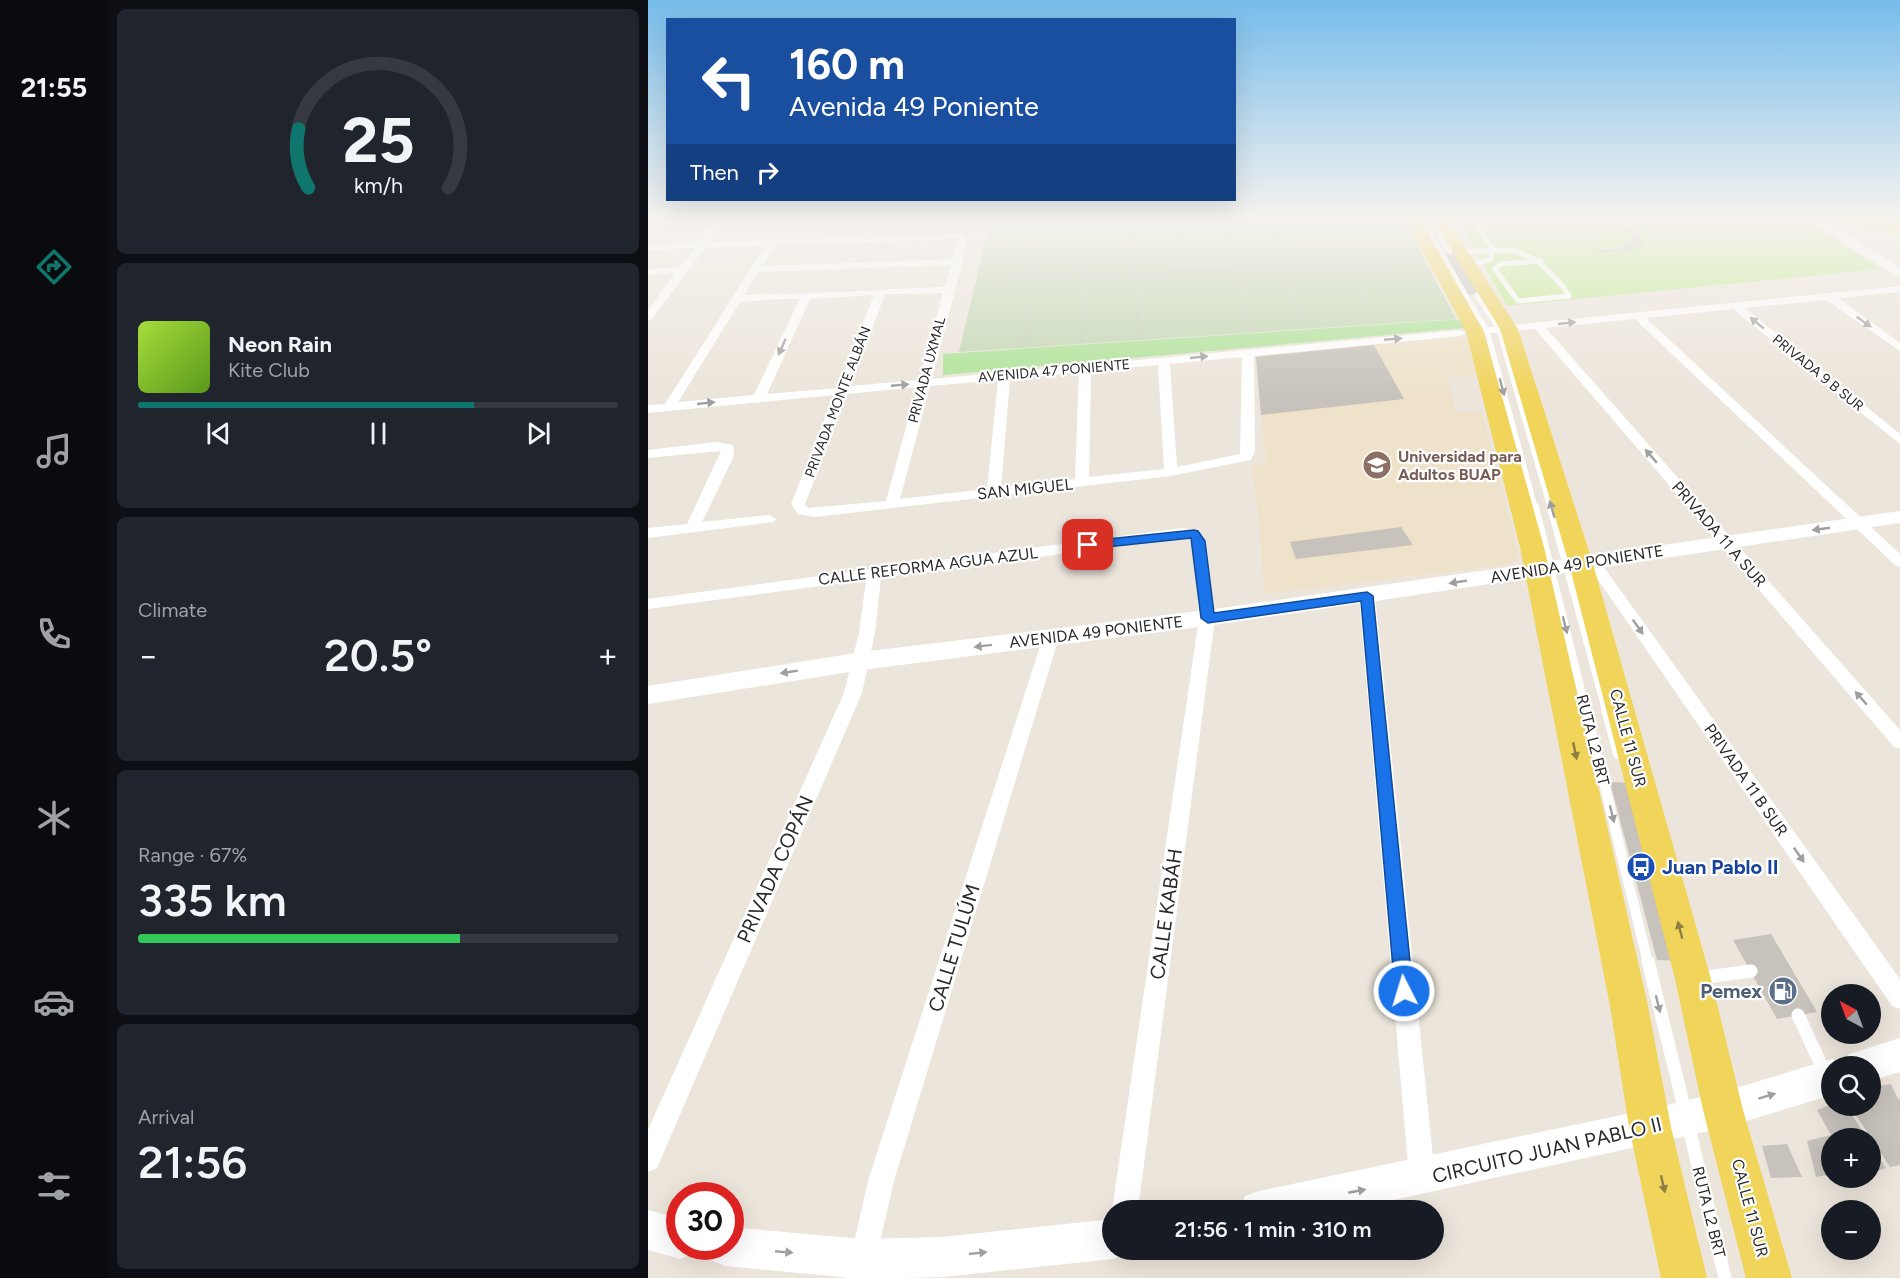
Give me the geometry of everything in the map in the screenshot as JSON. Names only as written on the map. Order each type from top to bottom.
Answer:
[{"type":"main road","name":"CALLE 11 SUR","points":[[1449,277],[1484,331],[1566,566],[1607,604],[1693,979],[1698,1116],[1683,1278]]},
{"type":"main road","name":"CALLE 11 SUR","points":[[1467,277],[1566,566],[1629,1006],[1698,1116],[1769,1278]]},
{"type":"main road","name":"AVENIDA 49 PONIENTE","points":[[648,694],[862,661],[1367,596],[1900,518]]},
{"type":"main road","name":"CIRCUITO JUAN PABLO II","points":[[1308,1200],[1698,1116],[1821,1081]]},
{"type":"main road","points":[[648,1230],[666,1235]]},
{"type":"main road","points":[[744,1249],[861,1269],[942,1257],[1102,1240]]},
{"type":"street","points":[[648,317],[679,277]]},
{"type":"street","points":[[669,407],[750,277]]},
{"type":"street","name":"PRIVADA UXMAL","points":[[892,504],[951,277]]},
{"type":"street","name":"AVENIDA 47 PONIENTE","points":[[648,409],[1538,326],[1900,289]]},
{"type":"street","points":[[912,291],[948,290]]},
{"type":"street","points":[[759,398],[806,296],[882,292]]},
{"type":"street","name":"PRIVADA MONTE ALBÁN","points":[[803,511],[798,504],[841,390],[882,292]]},
{"type":"street","points":[[1828,296],[1900,348]]},
{"type":"street","points":[[735,299],[768,297]]},
{"type":"street","points":[[648,303],[660,302]]},
{"type":"street","name":"PRIVADA 9 B SUR","points":[[1736,306],[1900,440]]},
{"type":"street","points":[[1638,315],[1900,562]]},
{"type":"street","name":"PRIVADA 11 A SUR","points":[[1538,326],[1900,742]]},
{"type":"street","name":"SAN MIGUEL","points":[[803,511],[815,513],[1171,472],[1246,457],[1248,451],[1248,352]]},
{"type":"street","points":[[1164,360],[1171,472]]},
{"type":"street","points":[[1082,482],[1085,368]]},
{"type":"street","points":[[994,492],[1004,375]]},
{"type":"street","points":[[648,454],[716,446],[728,448],[727,456],[693,526]]},
{"type":"street","points":[[648,533],[769,519]]},
{"type":"street","name":"CALLE REFORMA AGUA AZUL","points":[[648,604],[874,572],[1182,533],[1194,534],[1199,541],[1208,618]]},
{"type":"street","name":"PRIVADA COPÁN","points":[[648,1159],[853,693],[871,615],[874,572]]},
{"type":"street","points":[[1367,596],[1422,1177]]},
{"type":"street","name":"PRIVADA 11 B SUR","points":[[1607,604],[1900,998]]},
{"type":"street","name":"CALLE KABÁH","points":[[1126,1200],[1208,618]]},
{"type":"street","name":"CALLE TULÚM","points":[[861,1269],[881,1181],[1051,637]]},
{"type":"lane","points":[[1453,277],[1484,331]]},
{"type":"lane","points":[[1501,277],[1518,300],[1569,296],[1554,277]]},
{"type":"lane","points":[[882,292],[912,291]]},
{"type":"lane","points":[[1477,295],[1484,331]]},
{"type":"lane","points":[[768,297],[806,296]]},
{"type":"lane","name":"RUTA L2 BRT","points":[[1566,566],[1619,760]]},
{"type":"lane","points":[[1693,979],[1750,971]]},
{"type":"lane","points":[[1798,1016],[1821,1061]]},
{"type":"lane","name":"RUTA L2 BRT","points":[[1698,1116],[1725,1278]]},
{"type":"path","points":[[995,280],[1073,277]]},
{"type":"path","points":[[1081,342],[1084,277]]},
{"type":"path","points":[[1135,277],[1138,336]]},
{"type":"path","points":[[1239,277],[1249,330]]},
{"type":"path","points":[[1289,277],[1302,326]]},
{"type":"path","points":[[1353,277],[1372,320]]},
{"type":"path","points":[[1023,344],[1033,279]]},
{"type":"shaded area","name":"Universidad para Adultos BUAP","points":[[1467,338],[1476,375],[1447,377],[1456,412],[1482,412],[1519,555],[1513,564],[1264,594],[1260,528],[1252,467],[1266,462],[1256,357]]},
{"type":"green space","points":[[977,277],[1434,277],[1456,319],[959,352]]},
{"type":"green space","points":[[1490,277],[1804,277],[1507,306]]},
{"type":"green space","points":[[1464,319],[1465,328],[943,375],[943,354]]},
{"type":"building","points":[[1456,277],[1468,277],[1479,294],[1467,295]]},
{"type":"building","points":[[1374,345],[1404,399],[1261,415],[1256,357]]},
{"type":"building","points":[[1401,527],[1413,545],[1296,559],[1290,542]]},
{"type":"building","points":[[1610,782],[1633,783],[1684,961],[1657,960]]},
{"type":"building","name":"Pemex","points":[[1771,934],[1817,1012],[1777,1019],[1733,940]]},
{"type":"building","points":[[1891,1084],[1900,1099],[1900,1165],[1890,1167],[1881,1153],[1881,1128],[1864,1128],[1857,1116],[1881,1116],[1881,1086]]},
{"type":"building","points":[[1821,1108],[1821,1116],[1853,1116],[1860,1128],[1827,1128],[1817,1110]]},
{"type":"building","points":[[1821,1138],[1821,1176],[1816,1177],[1807,1141]]},
{"type":"building","points":[[1787,1144],[1802,1177],[1771,1178],[1762,1146]]},
{"type":"building","points":[[1881,1160],[1886,1168],[1881,1170]]},
{"type":"place","name":"Universidad para Adultos BUAP","points":[[1377,465]]},
{"type":"place","name":"Juan Pablo II","points":[[1641,867]]},
{"type":"place","name":"Pemex","points":[[1783,991]]},
{"type":"route","points":[[1088,545],[1182,533],[1194,534],[1199,541],[1208,618],[1367,596],[1404,991]]}]
